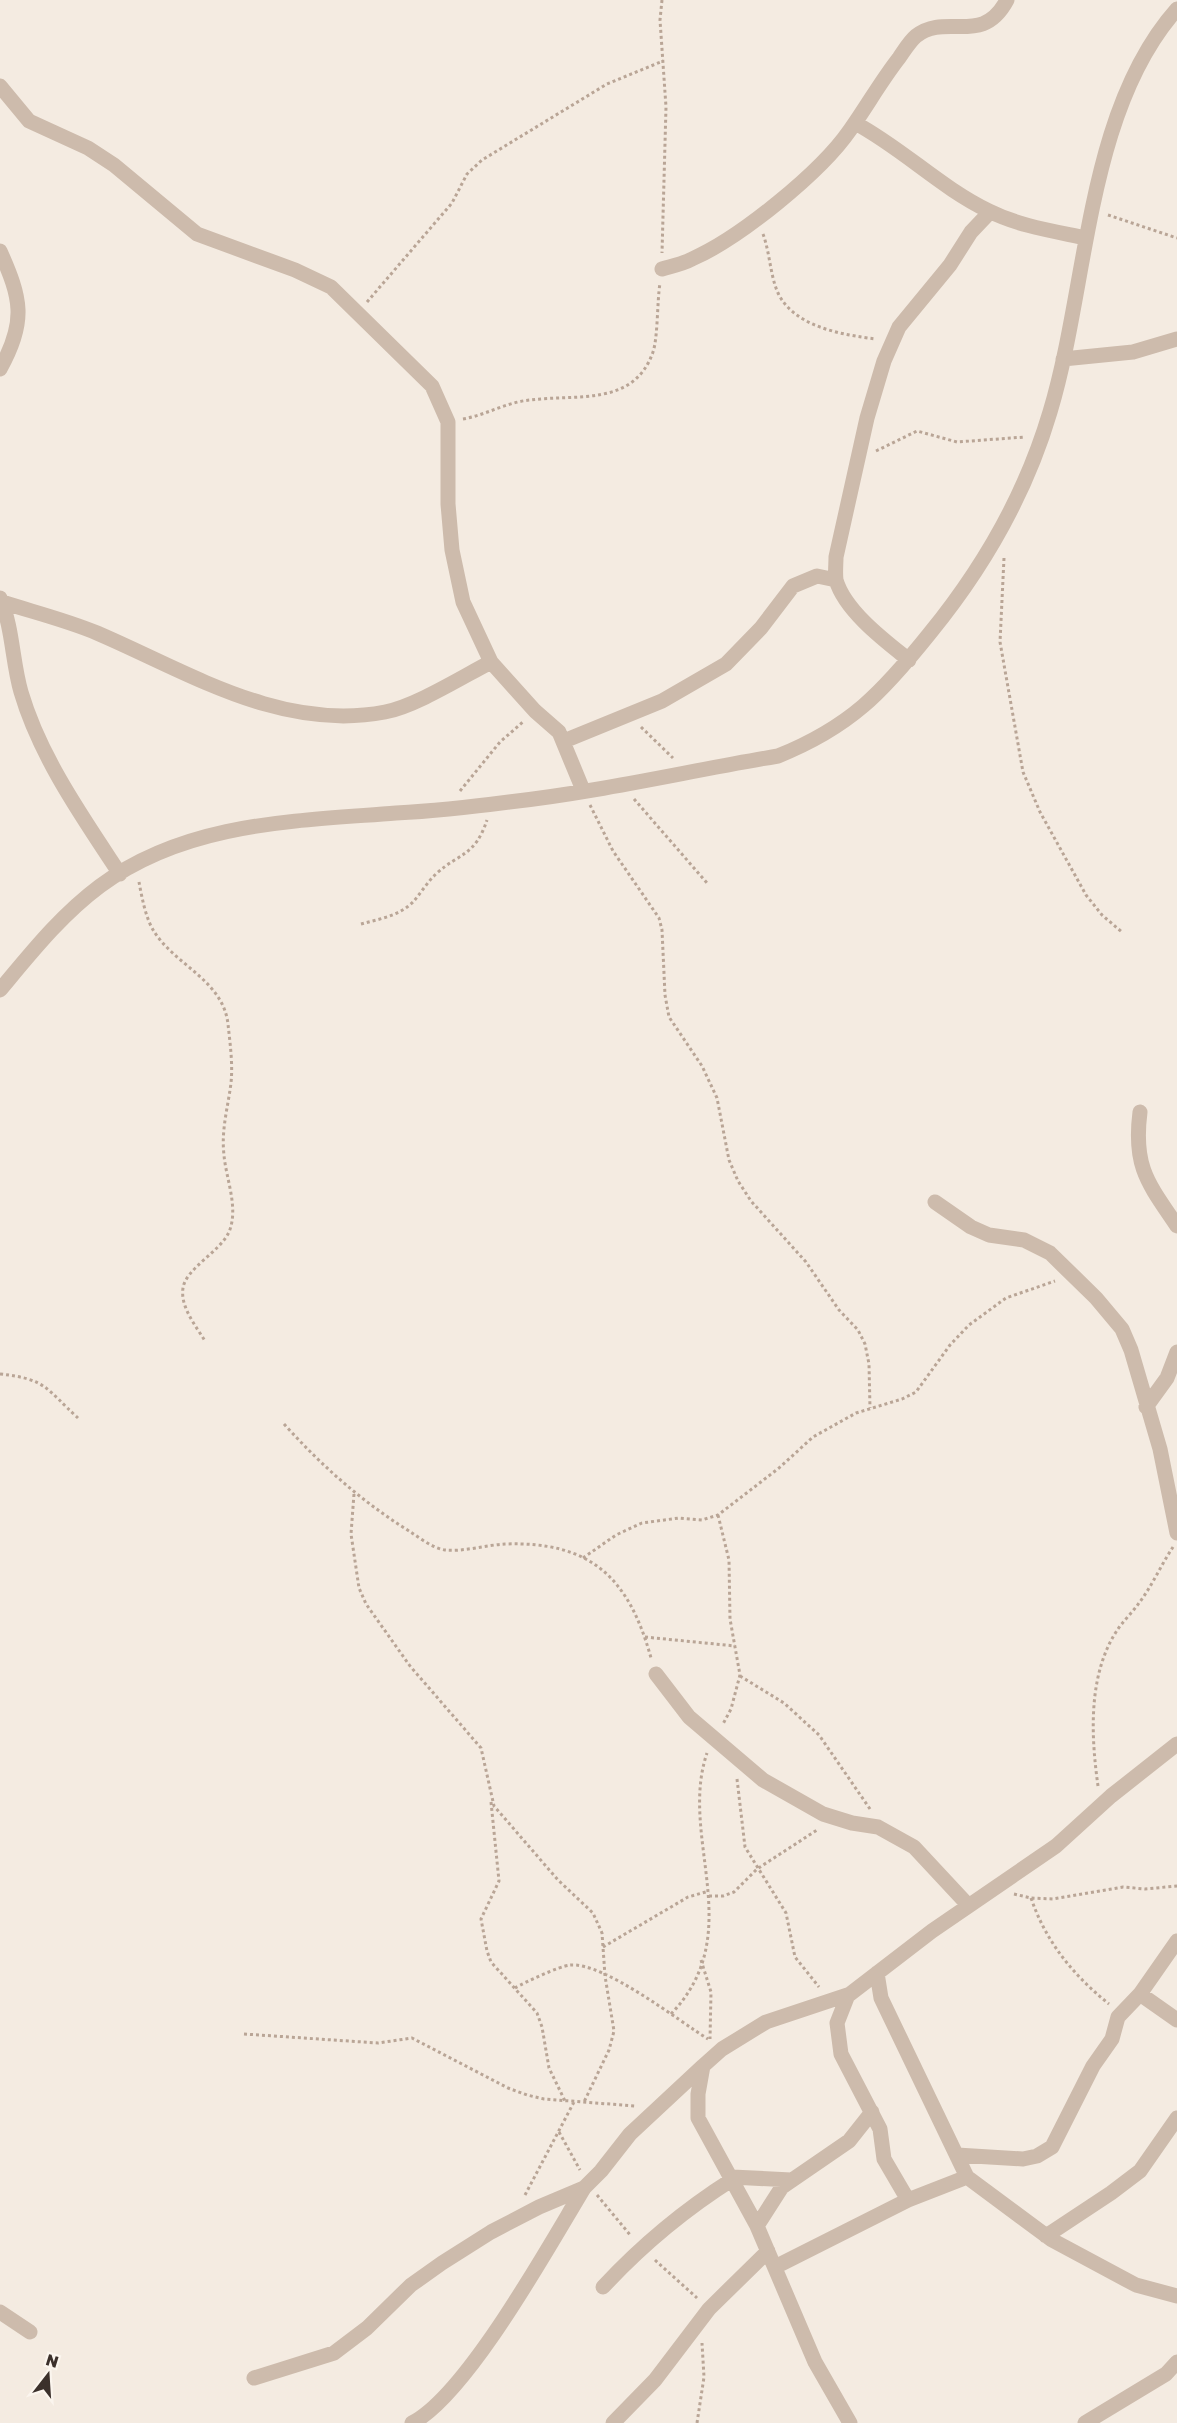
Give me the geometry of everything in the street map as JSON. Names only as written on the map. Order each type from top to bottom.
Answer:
[{"type":"street","points":[[662,269],[691,260],[711,249],[756,218],[834,152],[875,90],[914,38],[937,26],[966,29],[978,26],[994,17],[1007,0]]},
{"type":"street","points":[[0,990],[66,914],[102,884],[135,865],[175,847],[213,834],[263,824],[493,804],[777,756],[810,743],[846,722],[876,698],[958,598],[999,532],[1042,436],[1063,358],[1092,209],[1127,91],[1144,56],[1177,9]]},
{"type":"street","points":[[0,86],[13,105],[29,121],[88,148],[114,165],[197,234],[318,279],[331,287],[432,386],[448,422],[448,504],[452,550],[462,602],[491,662],[535,711],[559,732],[583,790]]},
{"type":"street","points":[[855,123],[879,136],[969,201],[990,212],[1019,223],[1086,238]]},
{"type":"street","points":[[909,660],[877,634],[844,596],[836,580],[836,557],[867,418],[884,361],[893,340],[899,327],[950,265],[971,232],[990,212]]},
{"type":"street","points":[[0,251],[19,298],[16,326],[0,369]]},
{"type":"street","points":[[1063,358],[1133,352],[1177,339]]},
{"type":"street","points":[[564,741],[662,701],[726,664],[761,628],[793,586],[817,576],[836,580]]},
{"type":"street","points":[[1,600],[96,633],[242,698],[291,711],[353,717],[388,711],[491,662]]},
{"type":"street","points":[[1,600],[21,691],[30,718],[70,798],[120,874]]},
{"type":"street","points":[[1140,1112],[1137,1149],[1144,1173],[1177,1226]]},
{"type":"street","points":[[935,1202],[971,1227],[989,1235],[1024,1240],[1040,1247],[1074,1274],[1122,1329],[1131,1350],[1160,1449],[1177,1533]]},
{"type":"street","points":[[1146,1407],[1167,1378],[1177,1352]]},
{"type":"street","points":[[656,1674],[689,1717],[712,1739],[785,1795],[832,1817],[878,1827],[923,1854],[968,1905]]},
{"type":"street","points":[[412,2423],[437,2402],[468,2367],[507,2312],[587,2186],[630,2134],[703,2066],[716,2044],[781,2016],[832,2002],[848,1995],[968,1905],[1056,1846],[1101,1805],[1177,1744]]},
{"type":"street","points":[[957,2155],[1023,2159],[1037,2156],[1052,2147],[1093,2066],[1112,2039],[1121,2013],[1140,1994],[1177,1941]]},
{"type":"street","points":[[877,1973],[881,1998],[967,2177],[1046,2236],[1136,2284],[1177,2296]]},
{"type":"street","points":[[1140,1994],[1177,2020]]},
{"type":"street","points":[[848,1995],[837,2023],[841,2054],[872,2112],[882,2137],[884,2159],[908,2200]]},
{"type":"street","points":[[703,2066],[698,2094],[698,2118],[733,2178],[757,2226],[806,2345],[850,2423]]},
{"type":"street","points":[[757,2226],[773,2199],[791,2180],[849,2141],[872,2112]]},
{"type":"street","points":[[1046,2236],[1140,2171],[1177,2118]]},
{"type":"street","points":[[775,2267],[908,2200],[967,2177]]},
{"type":"street","points":[[603,2287],[641,2246],[733,2178],[791,2180]]},
{"type":"street","points":[[254,2378],[334,2353],[367,2328],[411,2285],[442,2263],[491,2232],[539,2207],[587,2186]]},
{"type":"street","points":[[613,2423],[655,2380],[709,2309],[768,2251]]},
{"type":"street","points":[[0,2312],[30,2332]]},
{"type":"street","points":[[1085,2423],[1172,2378],[1177,2362]]},
{"type":"path","points":[[448,422],[472,418],[526,400],[606,394],[621,390],[637,379],[653,351],[662,269],[665,201],[663,61],[660,20],[662,0]]},
{"type":"path","points":[[358,313],[452,203],[467,174],[482,160],[607,84],[663,61]]},
{"type":"path","points":[[1092,209],[1147,230],[1177,238]]},
{"type":"path","points":[[756,218],[768,247],[778,293],[791,310],[821,327],[861,337],[893,340]]},
{"type":"path","points":[[860,456],[917,431],[957,442],[1042,436]]},
{"type":"path","points":[[999,532],[1004,552],[1005,580],[1000,642],[1023,772],[1040,812],[1086,895],[1102,915],[1123,933]]},
{"type":"path","points":[[446,809],[500,742],[535,711]]},
{"type":"path","points":[[628,714],[674,759],[696,770]]},
{"type":"path","points":[[622,783],[707,883]]},
{"type":"path","points":[[583,790],[613,851],[659,918],[662,930],[665,996],[669,1017],[702,1066],[717,1098],[727,1150],[738,1181],[752,1201],[806,1262],[839,1310],[858,1330],[865,1344],[869,1364],[870,1407]]},
{"type":"path","points":[[361,924],[390,917],[410,904],[438,872],[465,855],[484,830],[493,804]]},
{"type":"path","points":[[135,865],[142,899],[154,932],[206,983],[222,1004],[228,1020],[231,1082],[224,1120],[224,1155],[232,1208],[229,1231],[219,1245],[190,1274],[183,1289],[188,1313],[206,1341]]},
{"type":"path","points":[[583,1558],[616,1535],[642,1523],[679,1518],[702,1520],[718,1515],[779,1468],[813,1437],[870,1407],[902,1399],[916,1392],[950,1345],[969,1325],[1006,1299],[1074,1274]]},
{"type":"path","points":[[0,1374],[38,1381],[49,1388],[78,1418]]},
{"type":"path","points":[[284,1424],[354,1494],[429,1544],[446,1550],[526,1544],[583,1558],[601,1566],[617,1584],[645,1637],[656,1674]]},
{"type":"path","points":[[354,1494],[351,1534],[359,1588],[366,1604],[410,1666],[481,1748],[491,1797],[499,1881],[481,1919],[482,1929],[491,1962],[537,2013],[542,2027],[549,2068],[566,2101]]},
{"type":"path","points":[[671,2014],[693,1988],[708,1931],[709,1894],[700,1780],[712,1739],[731,1709],[740,1675],[730,1619],[729,1560],[718,1515]]},
{"type":"path","points":[[1101,1805],[1093,1730],[1097,1682],[1102,1658],[1116,1632],[1140,1603],[1177,1541]]},
{"type":"path","points":[[645,1637],[735,1646]]},
{"type":"path","points":[[740,1675],[784,1703],[819,1735],[870,1809],[878,1827]]},
{"type":"path","points":[[734,1757],[745,1847],[786,1913],[795,1957],[832,2002]]},
{"type":"path","points":[[491,1797],[500,1813],[558,1880],[593,1913],[602,1933],[605,1976],[614,2031],[609,2050],[584,2102]]},
{"type":"path","points":[[603,1947],[688,1898],[709,1894],[723,1896],[734,1892],[758,1869],[832,1817]]},
{"type":"path","points":[[998,1887],[1031,1898],[1077,1897],[1123,1887],[1145,1889],[1177,1886]]},
{"type":"path","points":[[1031,1898],[1045,1933],[1058,1952],[1087,1986],[1121,2013]]},
{"type":"path","points":[[701,1959],[711,1992],[716,2044]]},
{"type":"path","points":[[515,1988],[570,1965],[605,1976],[635,1990],[716,2044]]},
{"type":"path","points":[[244,2034],[378,2043],[412,2038],[508,2088],[544,2099],[658,2108]]},
{"type":"path","points":[[524,2197],[574,2102]]},
{"type":"path","points":[[559,2132],[587,2186],[606,2209],[641,2246],[709,2309]]},
{"type":"path","points":[[697,2423],[705,2361],[698,2324]]}]
